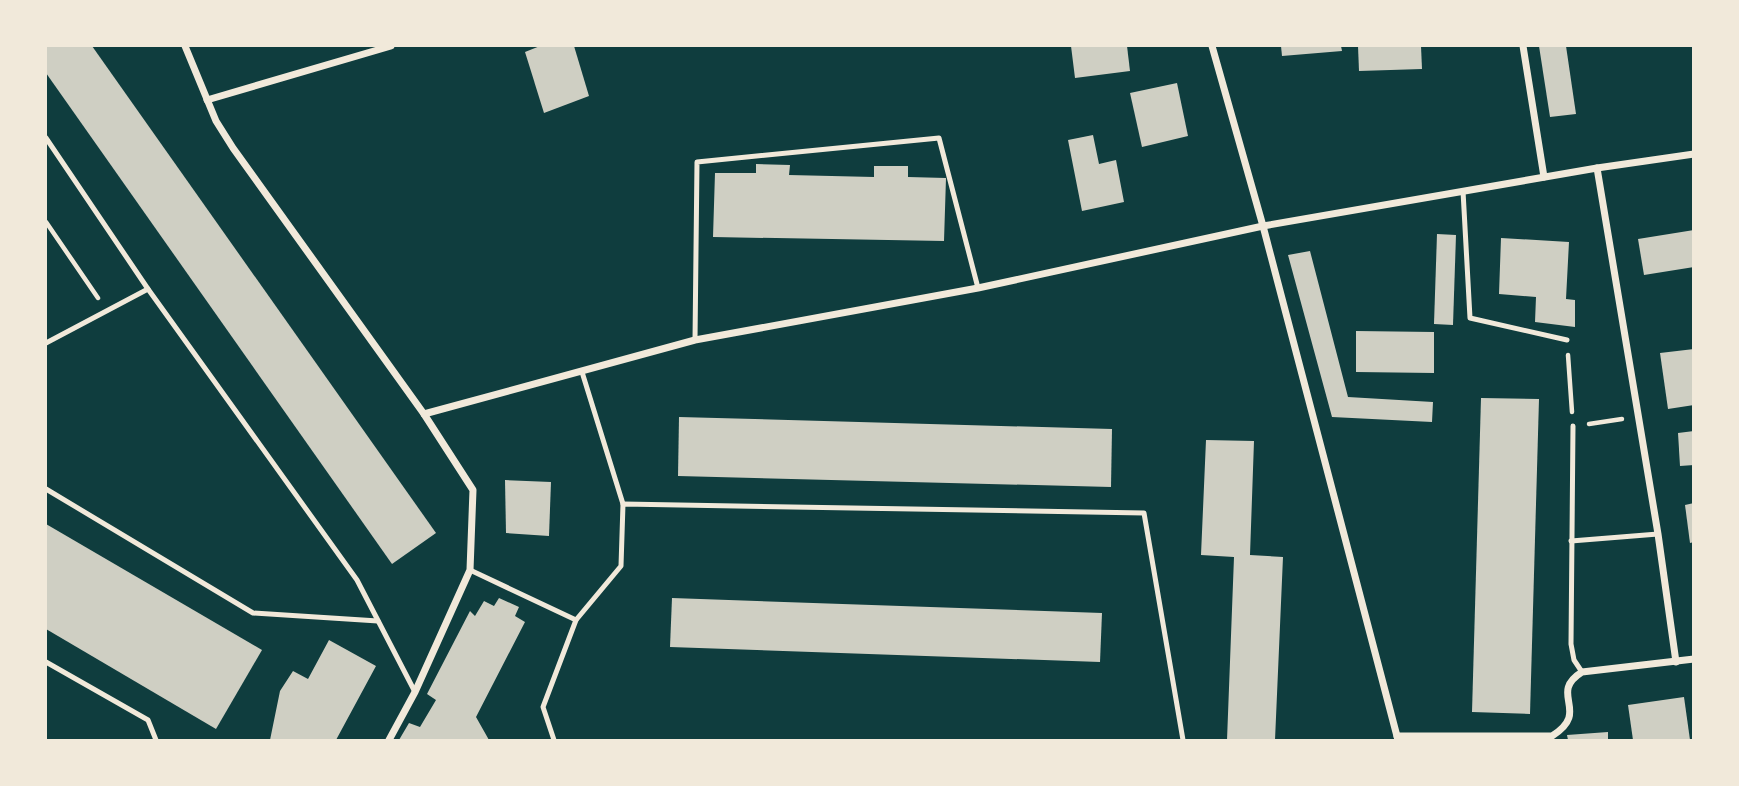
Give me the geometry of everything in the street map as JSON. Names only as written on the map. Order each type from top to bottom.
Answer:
[{"type":"street","points":[[185,46],[216,121],[262,191],[424,414],[473,490],[470,570],[415,692],[389,740]]},
{"type":"street","points":[[207,100],[391,46]]},
{"type":"street","points":[[1212,46],[1263,226],[1398,738],[1552,736],[1565,728],[1571,714],[1567,689],[1572,678],[1582,672],[1693,659]]},
{"type":"street","points":[[1523,46],[1544,177]]},
{"type":"street","points":[[424,414],[695,340],[978,288],[1263,226],[1597,167],[1693,154]]},
{"type":"street","points":[[1597,167],[1658,534],[1676,662]]},
{"type":"lane","points":[[46,138],[148,289],[357,580],[415,692]]},
{"type":"lane","points":[[695,340],[697,162],[939,138],[978,288]]},
{"type":"lane","points":[[1463,191],[1469,318],[1567,340]]},
{"type":"lane","points":[[46,343],[148,289]]},
{"type":"lane","points":[[554,740],[543,707],[576,621],[621,566],[623,504],[582,372]]},
{"type":"lane","points":[[1573,426],[1571,644],[1574,660],[1582,672]]},
{"type":"lane","points":[[46,489],[253,613],[378,621]]},
{"type":"lane","points":[[623,504],[1144,513],[1184,740]]},
{"type":"lane","points":[[1571,541],[1658,534]]},
{"type":"lane","points":[[470,570],[576,621]]},
{"type":"lane","points":[[46,662],[148,720],[156,740]]},
{"type":"path","points":[[46,222],[107,311]]},
{"type":"path","points":[[1567,340],[1573,426],[1638,416]]},
{"type":"building","points":[[46,46],[92,46],[436,533],[392,564],[46,73]]},
{"type":"building","points":[[540,46],[574,46],[589,96],[544,113],[525,52]]},
{"type":"building","points":[[1071,46],[1127,46],[1130,71],[1075,78]]},
{"type":"building","points":[[1281,46],[1341,46],[1342,51],[1282,56]]},
{"type":"building","points":[[1358,46],[1421,46],[1422,69],[1359,71]]},
{"type":"building","points":[[1539,46],[1566,46],[1576,114],[1550,117]]},
{"type":"building","points":[[1177,83],[1188,136],[1142,147],[1130,93]]},
{"type":"building","points":[[1093,135],[1099,164],[1116,160],[1124,202],[1082,211],[1068,140]]},
{"type":"building","points":[[756,164],[790,165],[789,175],[874,177],[874,166],[908,166],[908,177],[946,178],[944,241],[713,237],[715,173],[756,173]]},
{"type":"building","points":[[1694,230],[1694,267],[1644,275],[1638,239]]},
{"type":"building","points":[[1437,234],[1456,235],[1453,325],[1434,324]]},
{"type":"building","points":[[1501,238],[1569,242],[1566,299],[1575,300],[1575,327],[1535,322],[1536,297],[1499,294]]},
{"type":"building","points":[[1310,251],[1348,397],[1433,402],[1432,422],[1332,417],[1288,255]]},
{"type":"building","points":[[1356,331],[1434,332],[1434,373],[1356,372]]},
{"type":"building","points":[[1694,349],[1694,405],[1668,409],[1660,353]]},
{"type":"building","points":[[1481,398],[1539,399],[1530,714],[1472,712]]},
{"type":"building","points":[[679,417],[1112,429],[1111,487],[678,476]]},
{"type":"building","points":[[1694,431],[1694,465],[1680,466],[1678,433]]},
{"type":"building","points":[[1206,440],[1254,441],[1250,555],[1283,557],[1275,740],[1227,740],[1234,557],[1201,555]]},
{"type":"building","points":[[505,480],[551,482],[549,536],[506,533]]},
{"type":"building","points":[[1694,503],[1694,542],[1690,543],[1685,505]]},
{"type":"building","points":[[46,524],[262,650],[216,729],[46,629]]},
{"type":"building","points":[[499,598],[519,607],[515,616],[525,622],[476,717],[489,740],[399,740],[409,723],[420,727],[436,700],[427,694],[470,611],[475,616],[484,601],[494,606]]},
{"type":"building","points":[[672,598],[1102,613],[1100,662],[670,647]]},
{"type":"building","points":[[329,640],[376,666],[336,740],[270,740],[280,691],[293,671],[308,679]]},
{"type":"building","points":[[1684,697],[1690,740],[1633,740],[1628,705]]},
{"type":"building","points":[[1608,732],[1608,740],[1568,740],[1567,735]]}]
